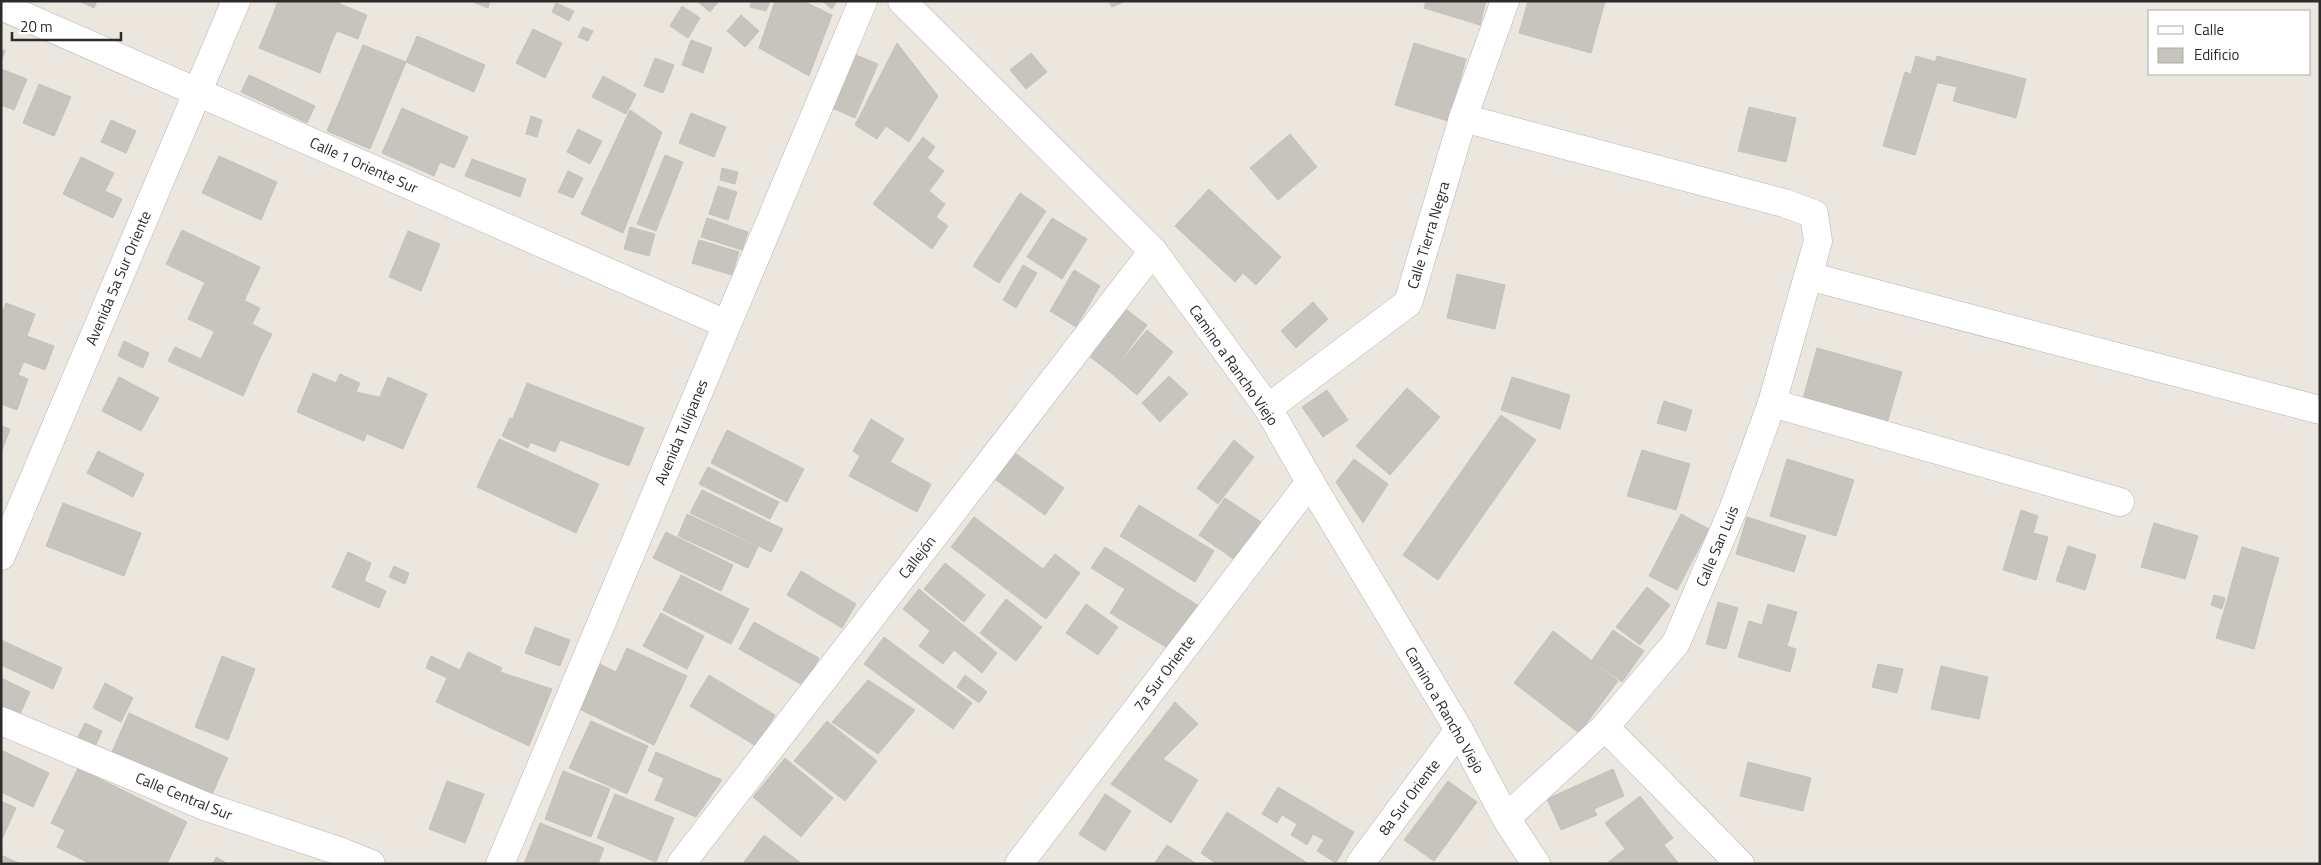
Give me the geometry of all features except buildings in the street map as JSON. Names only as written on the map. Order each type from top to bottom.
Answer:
[{"type":"street","name":"Avenida 5a Sur Oriente","points":[[1,556],[196,91],[236,1]]},
{"type":"street","name":"Avenida Tulipanes","points":[[500,864],[863,1]]},
{"type":"street","name":"Camino a Rancho Viejo","points":[[902,1],[1153,251],[1268,408],[1310,482],[1459,730],[1506,818],[1536,864]]},
{"type":"street","name":"Calle Tierra Negra","points":[[1268,408],[1408,303],[1463,118],[1505,1]]},
{"type":"street","name":"Calle 1 Oriente Sur","points":[[1,6],[726,324]]},
{"type":"street","name":"Calle San Luis","points":[[1463,118],[1784,203],[1814,214],[1818,241],[1772,403],[1734,507],[1676,643],[1605,728],[1506,818]]},
{"type":"street","name":"Callejón","points":[[682,864],[1153,251]]},
{"type":"street","points":[[1808,276],[2320,410]]},
{"type":"street","points":[[1772,403],[2120,502]]},
{"type":"street","name":"7a Sur Oriente","points":[[1019,864],[1310,482]]},
{"type":"street","name":"Calle Central Sur","points":[[1,721],[207,807],[339,851],[371,864]]},
{"type":"street","points":[[1605,728],[1740,864]]},
{"type":"street","name":"8a Sur Oriente","points":[[1360,864],[1459,730]]}]
